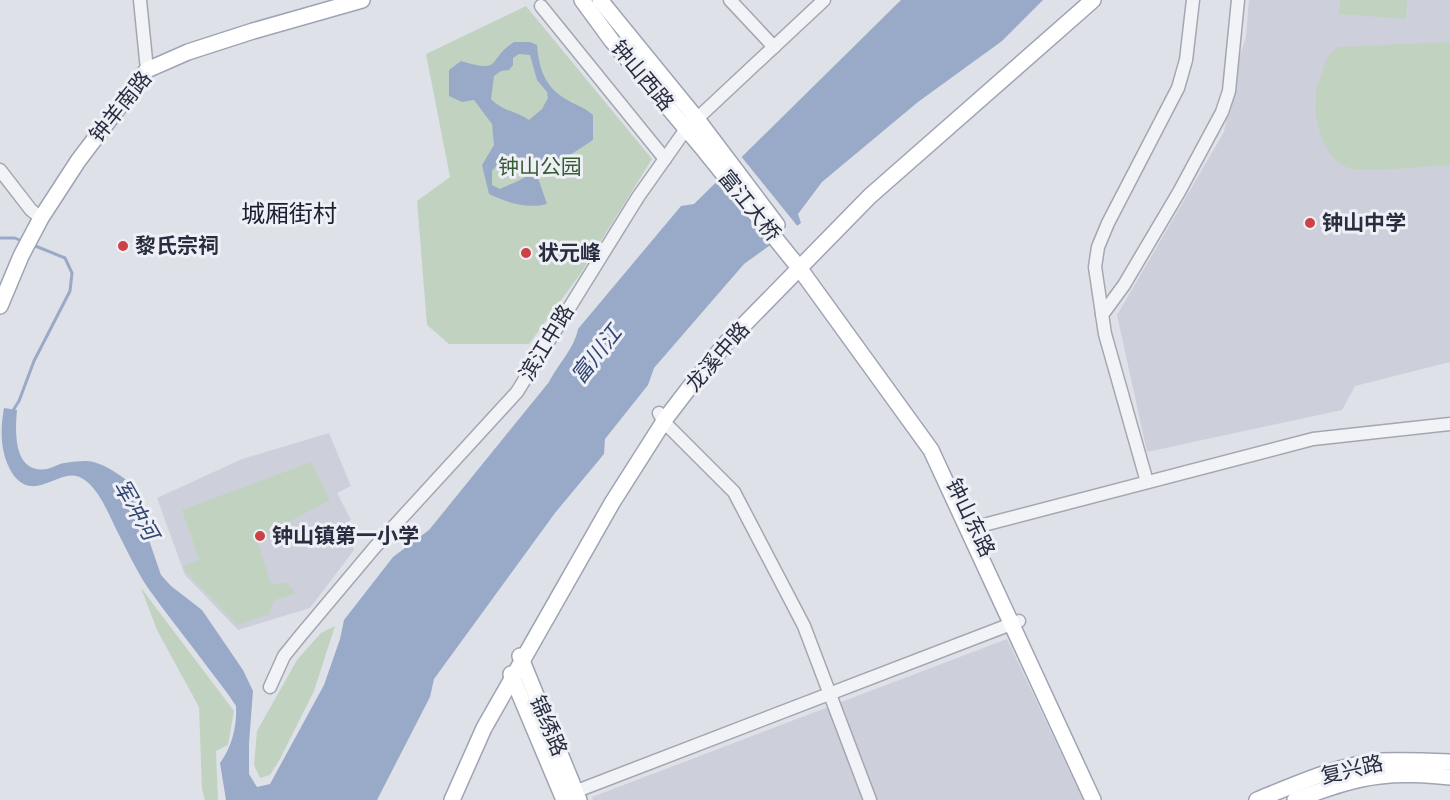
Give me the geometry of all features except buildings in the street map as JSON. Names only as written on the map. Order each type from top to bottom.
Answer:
[{"type":"main road","name":"钟羊南路","points":[[0,306],[21,256],[41,218],[78,161],[147,70],[188,52],[362,0]]},
{"type":"main road","name":"钟山西路","points":[[582,0],[612,41],[692,124]]},
{"type":"main road","points":[[600,0],[692,124]]},
{"type":"main road","name":"龙溪中路","points":[[800,263],[864,189],[1080,0]]},
{"type":"main road","name":"龙溪中路","points":[[453,800],[484,728],[604,498],[721,337],[870,196],[1093,0]]},
{"type":"main road","name":"富江大桥","points":[[692,124],[800,263]]},
{"type":"main road","name":"钟山东路","points":[[800,263],[935,446],[971,528],[1102,800]]},
{"type":"main road","name":"钟山东路","points":[[1016,622],[1093,800]]},
{"type":"main road","name":"龙溪中路","points":[[443,800],[476,724],[516,665]]},
{"type":"main road","name":"锦绣路","points":[[516,665],[570,797]]},
{"type":"main road","name":"复兴路","points":[[1257,800],[1329,773],[1378,761],[1450,762]]},
{"type":"main road","name":"复兴路","points":[[1295,800],[1333,787],[1380,776],[1414,774],[1450,777]]},
{"type":"street","points":[[140,0],[147,70]]},
{"type":"street","points":[[730,0],[774,47]]},
{"type":"street","name":"滨江中路","points":[[270,687],[284,656],[301,635],[375,547],[517,392],[599,257],[665,159],[692,124],[824,0]]},
{"type":"street","points":[[1147,482],[1105,334],[1095,267],[1098,247],[1108,223],[1178,88],[1186,60],[1192,0]]},
{"type":"street","points":[[1102,315],[1143,254],[1222,112],[1229,92],[1238,0]]},
{"type":"street","points":[[541,6],[665,159]]},
{"type":"street","points":[[0,170],[41,218]]},
{"type":"street","points":[[661,418],[734,492],[804,626],[870,800]]},
{"type":"street","points":[[971,528],[1313,439],[1450,423]]},
{"type":"street","points":[[570,797],[1016,622]]},
{"type":"shaded area","name":"钟山中学","points":[[1249,0],[1450,0],[1450,362],[1355,386],[1342,410],[1147,452],[1117,315],[1224,132],[1237,65],[1246,37]]},
{"type":"shaded area","name":"钟山镇第一小学","points":[[329,433],[351,486],[337,493],[351,520],[346,523],[354,550],[310,608],[238,630],[185,575],[157,498],[242,459]]},
{"type":"shaded area","points":[[1007,639],[1083,800],[593,800],[592,797]]},
{"type":"green space","points":[[1340,0],[1407,0],[1406,19],[1339,14]]},
{"type":"green space","name":"钟山公园","points":[[526,6],[652,159],[581,273],[529,344],[449,344],[427,325],[417,201],[450,177],[426,54]]},
{"type":"green space","points":[[1450,42],[1450,165],[1366,170],[1348,168],[1339,163],[1321,137],[1315,105],[1317,86],[1326,61],[1332,52],[1339,47]]},
{"type":"green space","points":[[311,462],[330,500],[257,539],[271,584],[287,583],[296,594],[274,600],[269,614],[237,625],[185,571],[184,566],[199,560],[182,510]]},
{"type":"green space","points":[[141,588],[234,711],[228,745],[216,751],[218,800],[205,800],[202,789],[199,707],[157,630]]},
{"type":"green space","points":[[335,626],[314,691],[280,759],[270,775],[260,778],[254,765],[257,731],[297,660],[321,633]]},
{"type":"water","name":"富川江","points":[[901,0],[1043,0],[1002,41],[918,102],[822,182],[798,214],[801,223],[744,264],[654,368],[648,385],[605,439],[604,454],[555,513],[434,679],[430,697],[377,800],[226,800],[220,763],[233,736],[236,706],[148,588],[104,504],[91,486],[77,476],[68,476],[30,486],[21,483],[12,473],[5,458],[2,441],[4,408],[17,410],[18,450],[28,465],[36,469],[47,469],[66,463],[93,462],[109,468],[129,482],[161,575],[171,586],[202,610],[243,670],[253,691],[249,774],[257,787],[270,784],[324,685],[344,620],[393,557],[429,530],[549,382],[569,350],[578,329],[681,206],[694,204]]},
{"type":"water","points":[[514,42],[530,42],[537,45],[539,61],[547,82],[557,93],[593,115],[593,140],[567,157],[546,164],[536,172],[547,204],[532,206],[518,204],[489,194],[482,165],[494,145],[492,124],[474,100],[462,102],[449,96],[449,70],[461,61],[474,65],[489,65]],"holes":[[[519,54],[530,55],[537,80],[547,92],[548,98],[542,109],[529,120],[491,99],[494,76],[501,71],[509,70],[513,65],[513,58]],[[510,156],[524,161],[529,174],[500,189],[492,185],[492,171],[503,158]]]},
{"type":"pier","points":[[740,155],[799,228],[772,248],[716,178]]},
{"type":"waterway","name":"军冲河","points":[[0,238],[15,238],[24,242]]},
{"type":"waterway","name":"军冲河","points":[[12,412],[19,401],[34,361],[70,291],[72,273],[65,258],[33,245]]},
{"type":"place","name":"钟山中学","points":[[1310,223]]},
{"type":"place","name":"黎氏宗祠","points":[[123,246]]},
{"type":"place","name":"状元峰","points":[[526,253]]},
{"type":"place","name":"钟山镇第一小学","points":[[260,536]]},
{"type":"district","name":"城厢街村","points":[[289,214]]}]
